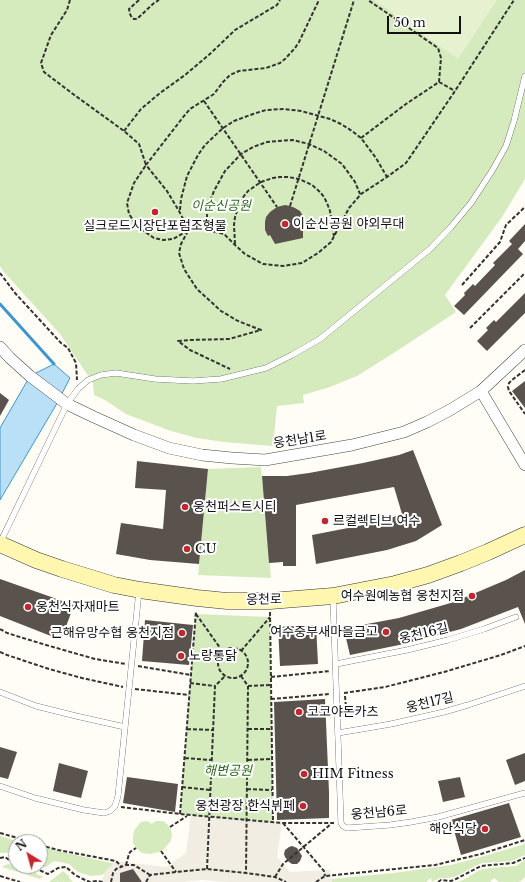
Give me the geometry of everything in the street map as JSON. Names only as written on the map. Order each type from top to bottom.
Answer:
[{"type":"street","name":"웅천남1로","points":[[0,347],[30,376],[65,402],[134,435],[169,448],[202,455],[265,460],[352,446],[404,432],[450,410],[480,391],[525,350]]},
{"type":"street","points":[[480,391],[525,465]]},
{"type":"street","name":"웅천로","points":[[0,544],[36,560],[62,569],[114,585],[140,590],[196,606],[227,600],[270,601],[333,596],[395,584],[428,575],[488,552],[525,535]]},
{"type":"lane","points":[[0,544],[65,402],[88,380],[101,375],[116,373],[155,380],[193,381],[221,379],[266,368],[320,339],[424,254],[451,227],[471,203],[492,171],[506,146],[525,76]]},
{"type":"lane","points":[[0,786],[35,798],[84,810],[104,813],[110,811],[115,806],[118,796],[140,590]]},
{"type":"lane","name":"웅천남6로","points":[[333,596],[341,822],[343,826],[347,828],[390,825],[438,816],[525,793]]},
{"type":"lane","name":"웅천16길","points":[[336,667],[448,640],[484,629],[516,616]]},
{"type":"lane","name":"웅천17길","points":[[338,733],[437,714],[525,686]]},
{"type":"lane","points":[[0,692],[36,706],[125,727]]},
{"type":"path","points":[[70,0],[67,10],[51,35],[41,63],[44,72],[124,131],[139,144],[146,165],[167,191],[180,211],[189,230]]},
{"type":"path","points":[[139,0],[128,9],[132,18],[134,19],[137,19],[159,0]]},
{"type":"path","points":[[124,131],[141,109],[185,75],[235,30],[277,5],[280,0]]},
{"type":"path","points":[[319,0],[299,42],[285,59],[280,63],[261,70],[244,70],[234,73],[227,78],[214,94],[190,110],[184,116],[146,165],[134,183],[127,203],[129,214],[144,232],[154,238],[163,240],[173,239],[189,230],[207,230],[224,234],[245,254],[263,264],[282,266],[302,263],[318,253],[332,242],[349,208],[360,194],[406,163],[455,92],[514,0]]},
{"type":"path","points":[[290,206],[354,0]]},
{"type":"path","points":[[368,0],[438,48],[441,58],[439,82]]},
{"type":"path","points":[[361,138],[406,104],[439,82]]},
{"type":"path","points":[[439,82],[455,92]]},
{"type":"path","points":[[204,101],[277,207]]},
{"type":"path","points":[[180,211],[187,176],[205,145],[223,128],[234,121],[266,110],[284,109],[302,111],[330,119],[341,124],[361,138],[376,158],[387,177]]},
{"type":"path","points":[[207,230],[207,215],[210,201],[214,190],[225,171],[241,154],[253,147],[267,142],[293,140],[309,144],[324,151],[342,164],[355,182],[360,194]]},
{"type":"path","points":[[235,245],[234,225],[240,202],[248,191],[261,182],[280,177],[299,179],[317,188],[324,197],[330,211],[334,237]]},
{"type":"path","points":[[462,285],[500,242],[506,225],[525,207]]},
{"type":"path","points":[[189,230],[179,253],[184,269],[197,289],[221,311],[238,321],[261,330],[229,339],[178,341],[190,350],[242,374]]},
{"type":"path","points":[[0,273],[14,293],[61,343],[68,348],[76,363],[78,389]]},
{"type":"path","points":[[470,328],[525,273]]},
{"type":"path","points":[[525,370],[512,380],[508,386],[509,390],[525,414]]},
{"type":"path","points":[[270,601],[273,822]]},
{"type":"path","points":[[196,606],[223,652]]},
{"type":"path","points":[[180,814],[196,606]]},
{"type":"path","points":[[241,651],[270,617]]},
{"type":"path","points":[[0,629],[7,633],[95,659],[191,675]]},
{"type":"path","points":[[271,699],[337,694],[400,684],[501,655],[525,646]]},
{"type":"path","points":[[232,648],[241,651],[245,654],[248,663],[245,672],[236,678],[231,678],[222,674],[219,670],[218,664],[220,655],[232,648]]},
{"type":"path","points":[[0,652],[7,656],[82,678],[129,688],[189,695]]},
{"type":"path","points":[[271,677],[336,667]]},
{"type":"path","points":[[207,869],[215,686],[225,676]]},
{"type":"path","points":[[241,676],[248,686],[246,873]]},
{"type":"path","points":[[190,683],[215,686]]},
{"type":"path","points":[[248,686],[271,685]]},
{"type":"path","points":[[187,729],[213,730]]},
{"type":"path","points":[[248,729],[272,729]]},
{"type":"path","points":[[185,758],[212,760]]},
{"type":"path","points":[[248,760],[272,759]]},
{"type":"path","points":[[182,788],[210,790]]},
{"type":"path","points":[[247,789],[272,790]]},
{"type":"path","points":[[115,806],[188,815],[282,823],[341,822]]},
{"type":"path","points":[[170,827],[188,815]]},
{"type":"path","points":[[282,823],[324,871],[325,876]]},
{"type":"path","points":[[275,877],[283,864],[332,823]]},
{"type":"path","points":[[316,882],[325,876],[434,865],[481,854],[525,840]]},
{"type":"path","points":[[48,847],[116,861],[121,866]]},
{"type":"path","points":[[126,864],[130,852],[136,848]]},
{"type":"path","points":[[161,851],[176,872]]},
{"type":"path","points":[[438,882],[441,880],[452,881],[481,866],[513,863],[525,858]]},
{"type":"path","points":[[111,882],[114,871],[126,864],[134,865],[150,875],[207,869],[275,877],[286,882]]},
{"type":"path","points":[[48,874],[58,868],[66,867],[82,879],[90,882],[103,882]]},
{"type":"path","points":[[146,882],[150,875]]},
{"type":"path","points":[[0,876],[20,882]]},
{"type":"green space","name":"이순신공원","points":[[0,0],[525,0],[525,179],[502,217],[445,295],[456,312],[357,376],[330,387],[303,395],[304,403],[277,406],[273,446],[224,442],[197,438],[171,431],[126,414],[105,400],[94,395],[93,383],[60,334],[0,266]]},
{"type":"green space","points":[[374,0],[497,0],[458,59]]},
{"type":"green space","points":[[261,467],[271,578],[198,575],[208,469]]},
{"type":"green space","name":"해변공원","points":[[196,614],[270,617],[273,822],[180,814]]},
{"type":"green space","points":[[147,821],[152,824],[156,821],[163,821],[171,829],[172,836],[170,842],[163,850],[159,852],[150,854],[142,853],[133,843],[135,829],[141,822]]},
{"type":"green space","points":[[0,836],[8,838],[8,853],[0,853]]},
{"type":"green space","points":[[525,844],[525,855],[512,861],[482,863],[457,876],[440,878],[432,882],[431,878],[426,882],[332,882],[331,879],[394,873],[451,865]]},
{"type":"green space","points":[[48,849],[116,864],[102,875],[91,876],[78,872],[69,864],[54,861],[48,866]]},
{"type":"green space","points":[[525,860],[525,877],[519,882],[499,882],[494,878],[490,882],[456,882],[463,880],[480,870],[516,866]]},
{"type":"green space","points":[[8,864],[8,869],[2,867]]},
{"type":"green space","points":[[63,871],[73,882],[49,882]]},
{"type":"green space","points":[[24,874],[37,874],[43,877],[40,879]]},
{"type":"shaded area","points":[[191,815],[282,823],[277,857],[290,872],[330,870],[332,882],[226,882],[202,880],[183,882],[101,882],[106,870],[116,861],[166,867],[186,853]]},
{"type":"water","points":[[54,364],[70,378],[56,405],[0,500],[0,428],[30,376]]},
{"type":"building","name":"이순신공원 야외무대","points":[[285,205],[300,211],[303,216],[305,227],[303,227],[303,238],[275,244],[265,230],[266,217],[277,207]]},
{"type":"building","points":[[525,224],[525,241],[518,249],[523,254],[464,315],[454,306],[473,284],[475,286],[495,265],[493,263],[512,244],[509,241]]},
{"type":"building","points":[[525,293],[525,313],[487,351],[477,341],[488,330],[486,328],[494,320],[496,322]]},
{"type":"building","points":[[525,381],[525,408],[512,391]]},
{"type":"building","points":[[0,393],[9,400],[0,416]]},
{"type":"building","points":[[413,450],[442,525],[416,541],[387,550],[316,564],[312,535],[379,522],[402,514],[394,487],[296,505],[296,566],[283,566],[283,562],[269,563],[262,476],[287,476],[309,473],[363,463],[399,455]]},
{"type":"building","name":"웅천퍼스트시티","points":[[137,461],[208,469],[199,564],[150,560],[116,554],[121,523],[163,529],[166,490],[135,488]]},
{"type":"building","points":[[525,570],[525,624],[518,607],[461,629],[404,644],[350,655],[345,634],[351,627],[399,618],[454,602],[506,580]]},
{"type":"building","points":[[0,579],[74,605],[61,640],[0,616]]},
{"type":"building","points":[[145,620],[193,625],[189,665],[142,661]]},
{"type":"building","points":[[316,625],[318,664],[280,666],[278,627]]},
{"type":"building","points":[[325,699],[329,818],[277,820],[274,702]]},
{"type":"building","points":[[0,747],[17,752],[8,779],[0,777]]},
{"type":"building","points":[[525,753],[525,781],[515,785],[506,760]]},
{"type":"building","points":[[59,763],[88,771],[81,798],[53,791]]},
{"type":"building","points":[[127,777],[178,784],[175,812],[123,803]]},
{"type":"building","points":[[460,777],[465,797],[443,802],[438,781]]},
{"type":"building","points":[[509,803],[521,837],[461,855],[451,820]]},
{"type":"building","points":[[292,846],[297,848],[302,856],[297,864],[292,864],[289,862],[284,854],[285,850]]},
{"type":"building","points":[[133,869],[142,882],[120,882],[120,873]]},
{"type":"waterway","points":[[0,304],[54,364]]},
{"type":"place","name":"실크로드시장단포럼조형물","points":[[155,212]]},
{"type":"place","name":"이순신공원 야외무대","points":[[285,224]]},
{"type":"place","name":"웅천퍼스트시티","points":[[185,507]]},
{"type":"place","name":"르컬렉티브 여수","points":[[325,521]]},
{"type":"place","name":"CU","points":[[187,549]]},
{"type":"place","name":"여수원예농협 웅천지점","points":[[472,596]]},
{"type":"place","name":"웅천식자재마트","points":[[28,607]]},
{"type":"place","name":"여수중부새마을금고","points":[[386,632]]},
{"type":"place","name":"근해유망수협 웅천지점","points":[[182,633]]},
{"type":"place","name":"노랑통닭","points":[[181,656]]},
{"type":"place","name":"코코야돈카츠","points":[[299,712]]},
{"type":"place","name":"HIM Fitness","points":[[304,774]]},
{"type":"place","name":"웅천광장 한식뷔페","points":[[303,806]]},
{"type":"place","name":"해안식당","points":[[485,829]]}]
